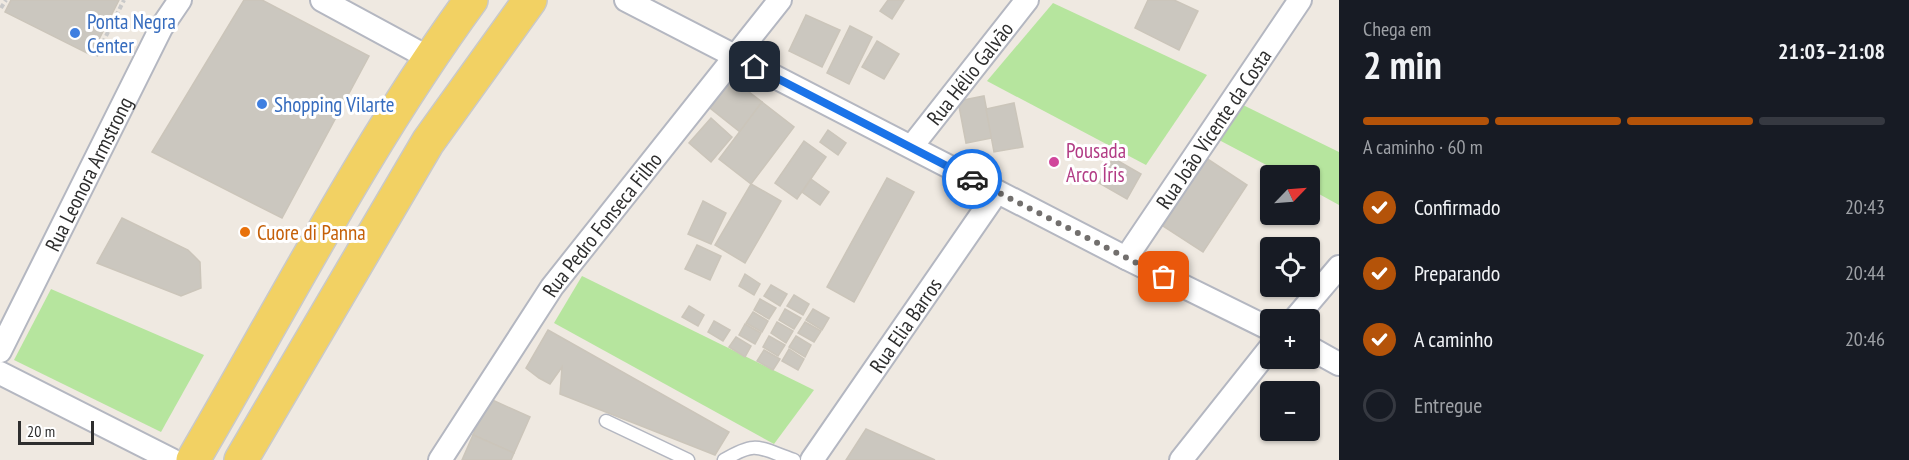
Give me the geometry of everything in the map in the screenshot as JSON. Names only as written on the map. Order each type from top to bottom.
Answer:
[{"type":"main road","points":[[193,460],[354,177],[429,58],[471,0]]},
{"type":"main road","points":[[241,460],[428,142],[530,0]]},
{"type":"street","name":"Rua Leonora Armstrong","points":[[0,351],[161,28],[180,0]]},
{"type":"street","points":[[322,0],[429,58]]},
{"type":"street","points":[[626,0],[1126,258],[1260,323]]},
{"type":"street","name":"Rua Pedro Fonseca Filho","points":[[440,460],[552,287],[780,0]]},
{"type":"street","name":"Rua Hélio Galvão","points":[[912,146],[1027,0]]},
{"type":"street","name":"Rua João Vicente da Costa","points":[[1126,258],[1300,0]]},
{"type":"street","name":"Rua Elia Barros","points":[[812,460],[997,192]]},
{"type":"street","points":[[1303,309],[1339,267]]},
{"type":"street","points":[[1320,354],[1339,364]]},
{"type":"street","points":[[1182,460],[1260,361]]},
{"type":"street","points":[[0,373],[172,460]]},
{"type":"lane","points":[[606,421],[688,460]]},
{"type":"lane","points":[[724,460],[745,447],[755,447],[794,460]]},
{"type":"path","points":[[1,8],[6,0]]},
{"type":"path","points":[[96,56],[124,0]]},
{"type":"green space","points":[[1053,3],[1207,75],[1146,165],[987,81]]},
{"type":"green space","points":[[1243,105],[1339,152],[1339,205],[1320,195],[1320,165],[1266,165],[1219,140]]},
{"type":"green space","points":[[582,276],[814,390],[774,444],[554,323]]},
{"type":"green space","points":[[51,289],[204,355],[161,432],[14,360]]},
{"type":"building","name":"Ponta Negra Center","points":[[11,0],[119,0],[91,55],[5,12]]},
{"type":"building","name":"Shopping Vilarte","points":[[244,0],[262,0],[369,56],[282,218],[152,152]]},
{"type":"building","points":[[888,0],[904,0],[892,19],[880,11]]},
{"type":"building","points":[[1148,0],[1174,0],[1198,11],[1179,50],[1135,28]]},
{"type":"building","points":[[806,15],[840,30],[822,67],[789,51]]},
{"type":"building","points":[[850,26],[872,37],[849,84],[827,73]]},
{"type":"building","points":[[877,41],[899,54],[884,79],[862,67]]},
{"type":"building","points":[[732,79],[762,102],[740,132],[710,108]]},
{"type":"building","points":[[984,96],[992,138],[966,143],[958,101]]},
{"type":"building","points":[[762,102],[794,127],[751,184],[719,159]]},
{"type":"building","points":[[1014,103],[1023,147],[994,152],[986,109]]},
{"type":"building","points":[[711,118],[732,137],[711,162],[689,143]]},
{"type":"building","points":[[828,130],[846,143],[838,155],[820,142]]},
{"type":"building","points":[[804,141],[826,157],[797,199],[775,183]]},
{"type":"building","points":[[1113,158],[1141,174],[1127,199],[1099,183]]},
{"type":"building","points":[[1206,158],[1247,185],[1203,252],[1163,226]]},
{"type":"building","points":[[887,178],[914,192],[854,302],[827,287]]},
{"type":"building","points":[[811,179],[829,192],[820,205],[802,192]]},
{"type":"building","points":[[751,184],[781,201],[745,263],[715,245]]},
{"type":"building","points":[[703,201],[726,213],[711,244],[688,234]]},
{"type":"building","points":[[122,218],[188,250],[200,262],[201,288],[181,296],[97,263]]},
{"type":"building","points":[[697,245],[721,256],[710,280],[685,269]]},
{"type":"building","points":[[745,274],[760,284],[754,295],[739,286]]},
{"type":"building","points":[[771,285],[787,294],[780,306],[764,296]]},
{"type":"building","points":[[794,295],[809,304],[803,315],[787,306]]},
{"type":"building","points":[[760,299],[776,308],[769,319],[754,310]]},
{"type":"building","points":[[689,306],[704,315],[698,326],[682,317]]},
{"type":"building","points":[[785,309],[801,318],[794,329],[779,320]]},
{"type":"building","points":[[813,309],[829,318],[822,330],[806,320]]},
{"type":"building","points":[[753,312],[768,321],[762,332],[746,323]]},
{"type":"building","points":[[714,321],[730,330],[723,341],[708,332]]},
{"type":"building","points":[[777,322],[793,331],[786,343],[771,333]]},
{"type":"building","points":[[805,322],[821,331],[814,342],[798,333]]},
{"type":"building","points":[[745,324],[761,333],[755,344],[739,335]]},
{"type":"building","points":[[548,330],[729,432],[715,455],[560,394],[562,367],[550,384],[526,368]]},
{"type":"building","points":[[769,336],[785,345],[778,356],[763,347]]},
{"type":"building","points":[[796,336],[811,345],[805,357],[789,347]]},
{"type":"building","points":[[736,337],[751,346],[745,357],[729,347]]},
{"type":"building","points":[[789,349],[804,359],[798,370],[782,361]]},
{"type":"building","points":[[764,350],[780,359],[773,370],[757,361]]},
{"type":"building","points":[[488,398],[530,417],[514,453],[473,435]]},
{"type":"building","points":[[866,429],[935,460],[846,460]]},
{"type":"building","points":[[473,435],[514,453],[511,460],[462,460]]},
{"type":"way so far","points":[[972,179],[1164,277]]},
{"type":"place","name":"Ponta Negra Center","points":[[75,33]]},
{"type":"place","name":"Shopping Vilarte","points":[[262,104]]},
{"type":"place","name":"Pousada Arco Íris","points":[[1054,162]]},
{"type":"place","name":"Cuore di Panna","points":[[245,232]]},
{"type":"route","points":[[755,67],[912,146],[972,179]]}]
